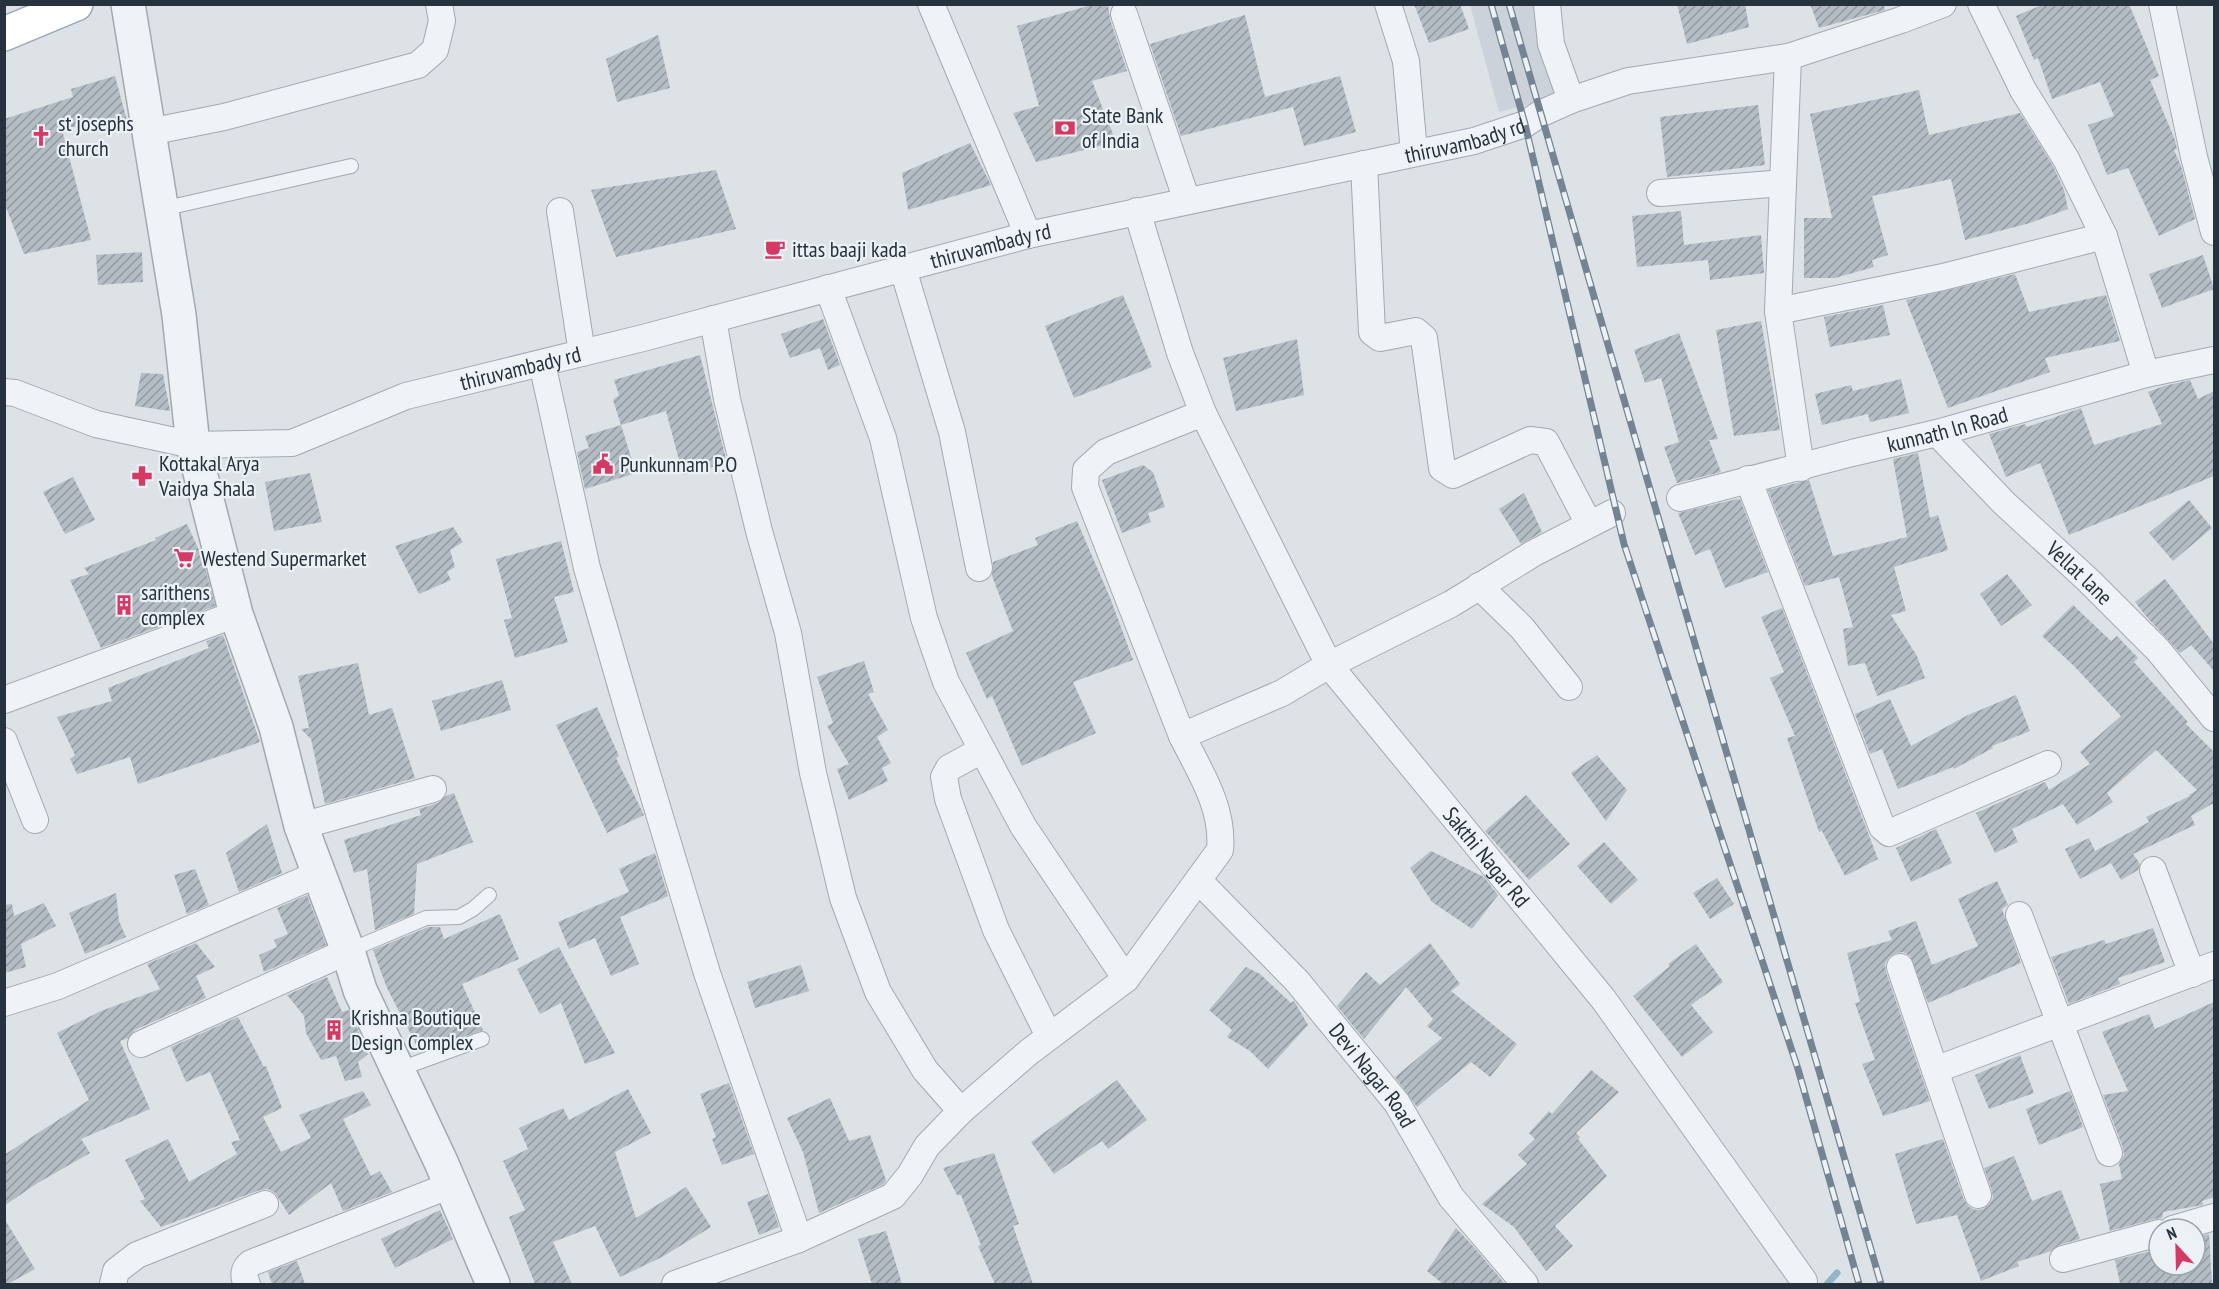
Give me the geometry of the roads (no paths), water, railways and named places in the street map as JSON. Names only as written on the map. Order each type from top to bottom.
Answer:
[{"type":"main road","points":[[4,34],[76,4]]},
{"type":"street","points":[[128,4],[179,315],[193,445],[236,614],[276,727],[301,826],[348,951],[360,990],[451,1185],[493,1284]]},
{"type":"street","points":[[149,132],[224,117],[418,65],[435,50],[442,21],[439,4]]},
{"type":"street","points":[[931,4],[1028,235]]},
{"type":"street","points":[[1388,4],[1406,61],[1414,153]]},
{"type":"street","points":[[1547,4],[1551,44],[1571,100]]},
{"type":"street","name":"thiruvambady rd","points":[[4,392],[15,393],[96,424],[193,445],[292,443],[406,396],[582,353],[1028,235],[1474,141],[1525,124],[1540,114],[1571,100],[1628,81],[1788,57],[1943,4]]},
{"type":"street","points":[[1981,4],[2023,90],[2066,159],[2104,236],[2145,374]]},
{"type":"street","points":[[2162,4],[2194,158],[2214,232]]},
{"type":"street","points":[[1124,14],[1187,201]]},
{"type":"street","points":[[1788,57],[1778,311],[1801,468]]},
{"type":"street","points":[[1364,164],[1372,332],[1380,338],[1416,331],[1424,338],[1442,468],[1453,475],[1530,440],[1546,442],[1589,524]]},
{"type":"street","points":[[1660,193],[1783,183]]},
{"type":"street","points":[[560,211],[582,353]]},
{"type":"street","name":"Sakthi Nagar Rd","points":[[1137,211],[1180,353],[1203,413],[1329,665],[1604,1000],[1804,1281]]},
{"type":"street","points":[[1778,311],[1943,277],[2104,236]]},
{"type":"street","points":[[903,269],[952,432],[979,568]]},
{"type":"street","points":[[828,288],[883,438],[924,618],[946,682],[1023,826],[1126,979]]},
{"type":"street","points":[[713,319],[727,399],[759,531],[788,633],[813,773],[843,898],[878,992],[925,1070],[961,1111]]},
{"type":"street","name":"kunnath ln Road","points":[[1680,498],[1937,433],[2145,374],[2214,360]]},
{"type":"street","points":[[542,363],[586,568],[707,973],[799,1239]]},
{"type":"street","points":[[675,1284],[799,1239],[893,1196],[910,1175],[927,1146],[961,1111],[1049,1036],[1126,979],[1220,850],[1222,834],[1215,802],[1182,736],[1085,487],[1086,470],[1106,452],[1203,413]]},
{"type":"street","name":"Vellat lane","points":[[1937,433],[2004,503],[2088,580],[2158,650],[2214,718]]},
{"type":"street","points":[[1748,479],[1882,827],[1889,833],[2048,764]]},
{"type":"street","points":[[1182,736],[1282,693],[1329,665],[1451,604],[1534,553],[1612,513]]},
{"type":"street","points":[[1479,586],[1522,628],[1569,687]]},
{"type":"street","points":[[4,700],[236,614]]},
{"type":"street","points":[[4,741],[35,820]]},
{"type":"street","points":[[982,750],[949,768],[944,777],[948,799],[996,930],[1049,1036]]},
{"type":"street","points":[[301,826],[433,789]]},
{"type":"street","points":[[1935,1070],[2203,969],[2153,870]]},
{"type":"street","points":[[4,1003],[58,986],[318,874]]},
{"type":"street","name":"Devi Nagar Road","points":[[1199,881],[1291,974],[1397,1103],[1451,1197],[1525,1284]]},
{"type":"street","points":[[2019,915],[2109,1153]]},
{"type":"street","points":[[141,1044],[348,951]]},
{"type":"street","points":[[1900,967],[1978,1195]]},
{"type":"street","points":[[247,1284],[244,1278],[246,1267],[261,1258],[451,1185]]},
{"type":"street","points":[[113,1284],[116,1271],[137,1255],[266,1204]]},
{"type":"street","points":[[2063,1259],[2147,1236]]},
{"type":"lane","points":[[162,209],[351,166]]},
{"type":"lane","points":[[348,951],[426,918],[459,917],[489,895]]},
{"type":"lane","points":[[397,1070],[482,1039]]},
{"type":"waterway","points":[[1827,1284],[1837,1273]]},
{"type":"railway","points":[[1491,4],[1525,124],[1624,544],[1798,1069],[1859,1284]]},
{"type":"railway","points":[[1509,4],[1881,1284]]},
{"type":"place","name":"State Bank of India","points":[[1065,128]]},
{"type":"place","name":"st josephs church","points":[[41,136]]},
{"type":"place","name":"ittas baaji kada","points":[[775,249]]},
{"type":"place","name":"Punkunnam P.O","points":[[603,464]]},
{"type":"place","name":"Kottakal Arya Vaidya Shala","points":[[142,476]]},
{"type":"place","name":"Westend Supermarket","points":[[184,558]]},
{"type":"place","name":"sarithens complex","points":[[124,605]]},
{"type":"place","name":"Krishna Boutique Design Complex","points":[[334,1030]]}]
